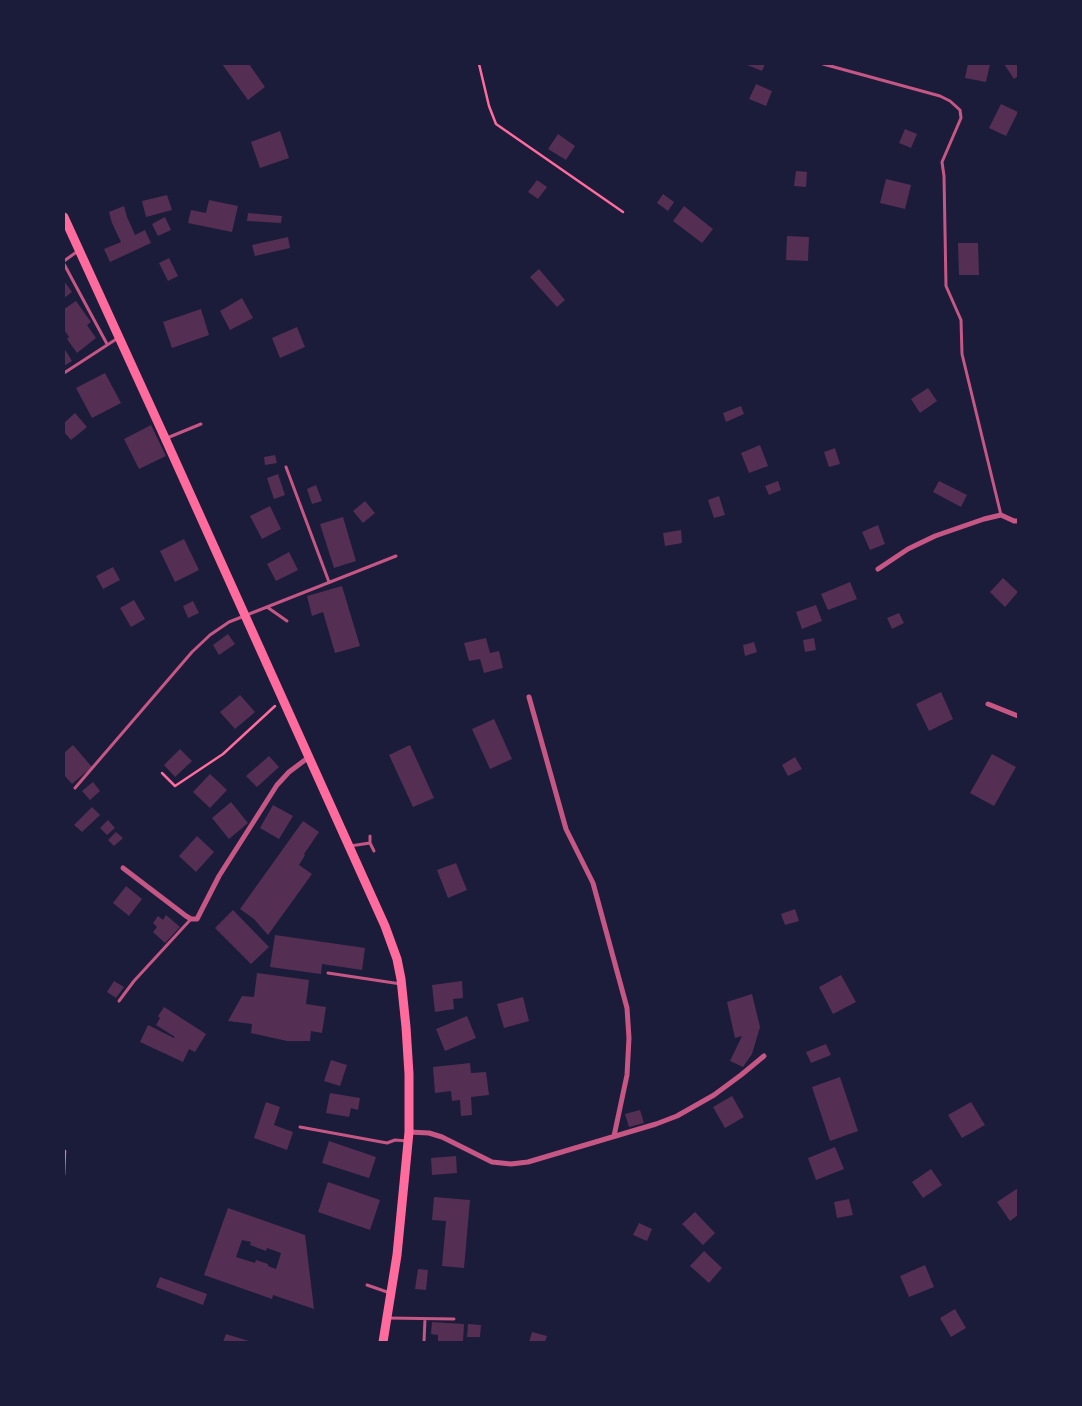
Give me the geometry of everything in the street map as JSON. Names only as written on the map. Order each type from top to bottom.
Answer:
[{"type":"main road","points":[[64,217],[166,438],[349,846],[397,959],[402,984],[409,1066],[409,1137],[398,1246],[383,1342]]},
{"type":"street","points":[[878,569],[908,549],[935,536],[984,519],[1001,515],[1018,521]]},
{"type":"street","points":[[529,697],[566,829],[594,883],[626,1008],[629,1028],[627,1075],[614,1136]]},
{"type":"street","points":[[988,704],[1018,716]]},
{"type":"street","points":[[123,868],[191,919],[197,919],[219,876],[277,785],[289,772],[309,757]]},
{"type":"street","points":[[409,1137],[429,1133],[442,1137],[487,1160],[497,1163],[511,1164],[534,1161],[656,1124],[693,1108],[736,1079],[764,1056]]},
{"type":"lane","points":[[823,64],[940,96],[950,101],[960,110],[961,118],[942,162],[944,176],[946,286],[961,320],[962,354],[1001,515]]},
{"type":"lane","points":[[79,250],[64,263],[107,344]]},
{"type":"lane","points":[[64,373],[119,337]]},
{"type":"lane","points":[[166,438],[201,424]]},
{"type":"lane","points":[[286,467],[329,582]]},
{"type":"lane","points":[[75,788],[192,652],[210,635],[229,622],[245,615],[396,556]]},
{"type":"lane","points":[[266,607],[288,621]]},
{"type":"lane","points":[[370,836],[370,843],[374,851]]},
{"type":"lane","points":[[349,846],[370,843]]},
{"type":"lane","points":[[119,1001],[134,981],[191,919]]},
{"type":"lane","points":[[328,973],[402,984]]},
{"type":"lane","points":[[300,1127],[387,1143],[409,1137]]},
{"type":"lane","points":[[367,1285],[391,1293]]},
{"type":"lane","points":[[387,1318],[454,1320]]},
{"type":"lane","points":[[424,1342],[425,1319]]},
{"type":"path","points":[[479,64],[489,106],[496,124],[623,212]]},
{"type":"path","points":[[162,773],[175,786],[223,754],[283,699]]},
{"type":"path","points":[[64,1175],[65,1151]]},
{"type":"building","points":[[222,64],[249,64],[265,87],[248,100]]},
{"type":"building","points":[[745,64],[765,64],[762,71]]},
{"type":"building","points":[[968,64],[990,64],[986,82],[965,78]]},
{"type":"building","points":[[1004,64],[1018,64],[1018,76],[1014,79]]},
{"type":"building","points":[[756,84],[772,91],[766,106],[749,99]]},
{"type":"building","points":[[1001,104],[1018,112],[1006,136],[989,128]]},
{"type":"building","points":[[905,129],[917,134],[911,148],[899,143]]},
{"type":"building","points":[[280,131],[289,158],[260,168],[251,142]]},
{"type":"building","points":[[558,134],[575,146],[566,160],[548,149]]},
{"type":"building","points":[[796,171],[807,172],[806,187],[794,186]]},
{"type":"building","points":[[886,179],[911,185],[905,209],[880,203]]},
{"type":"building","points":[[537,180],[547,187],[538,199],[528,192]]},
{"type":"building","points":[[663,194],[674,202],[668,211],[657,203]]},
{"type":"building","points":[[167,195],[172,210],[146,217],[142,201]]},
{"type":"building","points":[[209,200],[238,206],[232,232],[188,223],[191,210],[206,213]]},
{"type":"building","points":[[124,206],[135,235],[145,230],[151,243],[110,262],[104,249],[121,242],[109,212]]},
{"type":"building","points":[[684,206],[713,229],[702,243],[673,221]]},
{"type":"building","points":[[248,213],[282,216],[281,223],[247,221]]},
{"type":"building","points":[[165,217],[171,230],[158,236],[152,224]]},
{"type":"building","points":[[787,236],[809,237],[808,261],[786,260]]},
{"type":"building","points":[[288,237],[290,248],[255,256],[252,245]]},
{"type":"building","points":[[958,243],[978,243],[979,275],[959,275]]},
{"type":"building","points":[[169,258],[178,276],[168,281],[159,263]]},
{"type":"building","points":[[539,269],[565,300],[557,307],[530,277]]},
{"type":"building","points":[[64,281],[72,292],[64,298]]},
{"type":"building","points":[[242,298],[253,318],[230,330],[220,311]]},
{"type":"building","points":[[76,301],[91,322],[87,325],[96,338],[77,353],[67,339],[69,337],[64,330],[64,309]]},
{"type":"building","points":[[201,309],[209,335],[172,348],[163,322]]},
{"type":"building","points":[[297,327],[305,347],[280,358],[272,338]]},
{"type":"building","points":[[64,348],[72,361],[64,366]]},
{"type":"building","points":[[105,373],[121,403],[92,418],[76,388]]},
{"type":"building","points":[[928,388],[937,401],[920,413],[911,399]]},
{"type":"building","points":[[741,406],[744,414],[726,422],[723,413]]},
{"type":"building","points":[[75,413],[87,427],[71,440],[64,432],[64,423]]},
{"type":"building","points":[[151,425],[166,456],[139,469],[124,439]]},
{"type":"building","points":[[760,445],[768,466],[749,473],[741,453]]},
{"type":"building","points":[[835,448],[840,464],[829,467],[824,452]]},
{"type":"building","points":[[275,455],[277,463],[265,465],[264,457]]},
{"type":"building","points":[[278,474],[285,495],[274,499],[267,478]]},
{"type":"building","points":[[778,481],[781,490],[769,495],[765,486]]},
{"type":"building","points":[[939,481],[967,495],[961,507],[933,492]]},
{"type":"building","points":[[316,485],[322,501],[312,504],[307,489]]},
{"type":"building","points":[[719,496],[725,515],[714,518],[708,500]]},
{"type":"building","points":[[365,501],[375,513],[363,523],[353,511]]},
{"type":"building","points":[[270,506],[281,529],[262,539],[250,516]]},
{"type":"building","points":[[343,517],[356,561],[334,568],[320,524]]},
{"type":"building","points":[[878,525],[885,544],[870,550],[862,532]]},
{"type":"building","points":[[681,530],[682,543],[665,546],[663,533]]},
{"type":"building","points":[[184,539],[199,570],[175,582],[160,551]]},
{"type":"building","points":[[289,552],[298,570],[276,581],[267,564]]},
{"type":"building","points":[[113,567],[120,580],[103,589],[96,576]]},
{"type":"building","points":[[1003,578],[1018,592],[1005,607],[990,592]]},
{"type":"building","points":[[850,582],[857,599],[828,610],[821,594]]},
{"type":"building","points":[[342,586],[360,646],[335,653],[323,612],[312,616],[307,596]]},
{"type":"building","points":[[134,600],[145,619],[131,627],[120,608]]},
{"type":"building","points":[[193,601],[199,613],[188,618],[183,606]]},
{"type":"building","points":[[816,605],[822,621],[802,629],[796,612]]},
{"type":"building","points":[[899,613],[904,623],[892,629],[887,618]]},
{"type":"building","points":[[228,634],[235,644],[219,655],[213,645]]},
{"type":"building","points":[[486,638],[490,653],[499,651],[503,668],[484,673],[480,659],[469,661],[464,643]]},
{"type":"building","points":[[814,638],[816,650],[805,652],[803,640]]},
{"type":"building","points":[[754,642],[757,652],[745,656],[743,645]]},
{"type":"building","points":[[941,692],[953,719],[929,731],[916,704]]},
{"type":"building","points":[[240,695],[255,712],[235,729],[220,712]]},
{"type":"building","points":[[494,719],[512,759],[490,769],[472,729]]},
{"type":"building","points":[[73,745],[92,767],[72,784],[64,775],[64,753]]},
{"type":"building","points":[[410,745],[434,798],[413,807],[389,755]]},
{"type":"building","points":[[180,749],[192,761],[175,777],[164,765]]},
{"type":"building","points":[[992,754],[1016,767],[994,806],[970,793]]},
{"type":"building","points":[[269,756],[279,767],[257,787],[246,776]]},
{"type":"building","points":[[795,757],[802,769],[788,776],[782,765]]},
{"type":"building","points":[[210,774],[227,790],[210,808],[193,792]]},
{"type":"building","points":[[93,782],[100,791],[90,800],[82,791]]},
{"type":"building","points":[[231,802],[248,823],[229,839],[212,818]]},
{"type":"building","points":[[273,805],[293,816],[279,839],[260,828]]},
{"type":"building","points":[[92,807],[100,815],[82,832],[74,825]]},
{"type":"building","points":[[108,820],[115,828],[107,835],[100,828]]},
{"type":"building","points":[[303,821],[319,832],[299,865],[312,874],[268,935],[254,919],[240,909]]},
{"type":"building","points":[[116,832],[123,838],[114,846],[108,840]]},
{"type":"building","points":[[197,836],[214,852],[196,872],[179,856]]},
{"type":"building","points":[[456,863],[467,890],[448,898],[437,870]]},
{"type":"building","points":[[126,886],[142,899],[129,916],[113,903]]},
{"type":"building","points":[[795,909],[799,921],[785,925],[781,914]]},
{"type":"building","points":[[233,910],[269,947],[251,964],[215,928]]},
{"type":"building","points":[[166,915],[180,927],[165,943],[153,932],[157,927],[153,923],[158,916],[163,920]]},
{"type":"building","points":[[275,935],[365,948],[362,970],[322,964],[321,974],[270,967]]},
{"type":"building","points":[[257,973],[309,980],[306,1004],[326,1007],[322,1033],[311,1031],[310,1041],[287,1041],[251,1033],[252,1024],[228,1021],[242,996],[254,997]]},
{"type":"building","points":[[841,975],[856,1002],[833,1014],[819,987]]},
{"type":"building","points":[[114,981],[124,987],[116,998],[107,992]]},
{"type":"building","points":[[462,981],[463,998],[453,999],[454,1009],[435,1012],[432,985]]},
{"type":"building","points":[[752,994],[760,1027],[752,1054],[743,1067],[730,1061],[742,1036],[735,1038],[727,1002]]},
{"type":"building","points":[[523,997],[529,1021],[504,1028],[497,1004]]},
{"type":"building","points":[[164,1007],[206,1034],[195,1052],[189,1049],[183,1062],[140,1042],[148,1025],[175,1037],[156,1025],[160,1018],[158,1016]]},
{"type":"building","points":[[467,1016],[476,1038],[445,1051],[436,1029]]},
{"type":"building","points":[[826,1044],[831,1055],[811,1063],[806,1052]]},
{"type":"building","points":[[331,1060],[347,1065],[340,1086],[324,1081]]},
{"type":"building","points":[[470,1063],[471,1073],[486,1072],[489,1095],[471,1097],[472,1115],[461,1116],[460,1100],[452,1101],[451,1091],[435,1093],[433,1067]]},
{"type":"building","points":[[840,1077],[858,1131],[830,1141],[812,1087]]},
{"type":"building","points":[[330,1093],[360,1098],[358,1110],[351,1108],[349,1117],[326,1113]]},
{"type":"building","points":[[732,1096],[744,1117],[725,1128],[713,1107]]},
{"type":"building","points":[[266,1102],[280,1107],[274,1125],[293,1132],[287,1150],[254,1138]]},
{"type":"building","points":[[971,1102],[985,1125],[962,1138],[948,1115]]},
{"type":"building","points":[[640,1110],[644,1123],[629,1127],[625,1114]]},
{"type":"building","points":[[329,1141],[376,1157],[369,1178],[322,1163]]},
{"type":"building","points":[[835,1147],[844,1169],[816,1180],[808,1158]]},
{"type":"building","points":[[456,1156],[457,1173],[432,1175],[431,1158]]},
{"type":"building","points":[[931,1169],[942,1185],[923,1198],[912,1182]]},
{"type":"building","points":[[328,1182],[380,1200],[370,1230],[318,1212]]},
{"type":"building","points":[[1018,1188],[1018,1215],[1010,1221],[997,1202]]},
{"type":"building","points":[[434,1197],[470,1200],[464,1268],[442,1266],[446,1221],[432,1220]]},
{"type":"building","points":[[849,1199],[853,1215],[837,1218],[834,1202]]},
{"type":"building","points":[[228,1208],[305,1235],[314,1309],[273,1295],[272,1299],[204,1275]],"holes":[[[242,1240],[251,1242],[250,1245],[266,1251],[267,1248],[281,1253],[276,1269],[256,1260],[255,1263],[236,1257]]]},
{"type":"building","points":[[695,1212],[715,1233],[703,1245],[682,1224]]},
{"type":"building","points":[[639,1223],[652,1229],[647,1241],[633,1235]]},
{"type":"building","points":[[704,1251],[722,1268],[709,1283],[690,1266]]},
{"type":"building","points":[[925,1265],[934,1287],[909,1297],[900,1276]]},
{"type":"building","points":[[418,1269],[428,1270],[426,1290],[415,1289]]},
{"type":"building","points":[[160,1277],[207,1294],[203,1305],[156,1287]]},
{"type":"building","points":[[955,1309],[966,1328],[951,1337],[940,1318]]},
{"type":"building","points":[[432,1322],[464,1324],[463,1342],[438,1342],[438,1335],[431,1334]]},
{"type":"building","points":[[468,1324],[481,1325],[480,1337],[467,1337]]},
{"type":"building","points":[[532,1332],[547,1336],[545,1342],[529,1342]]},
{"type":"building","points":[[226,1334],[252,1342],[223,1342]]}]
